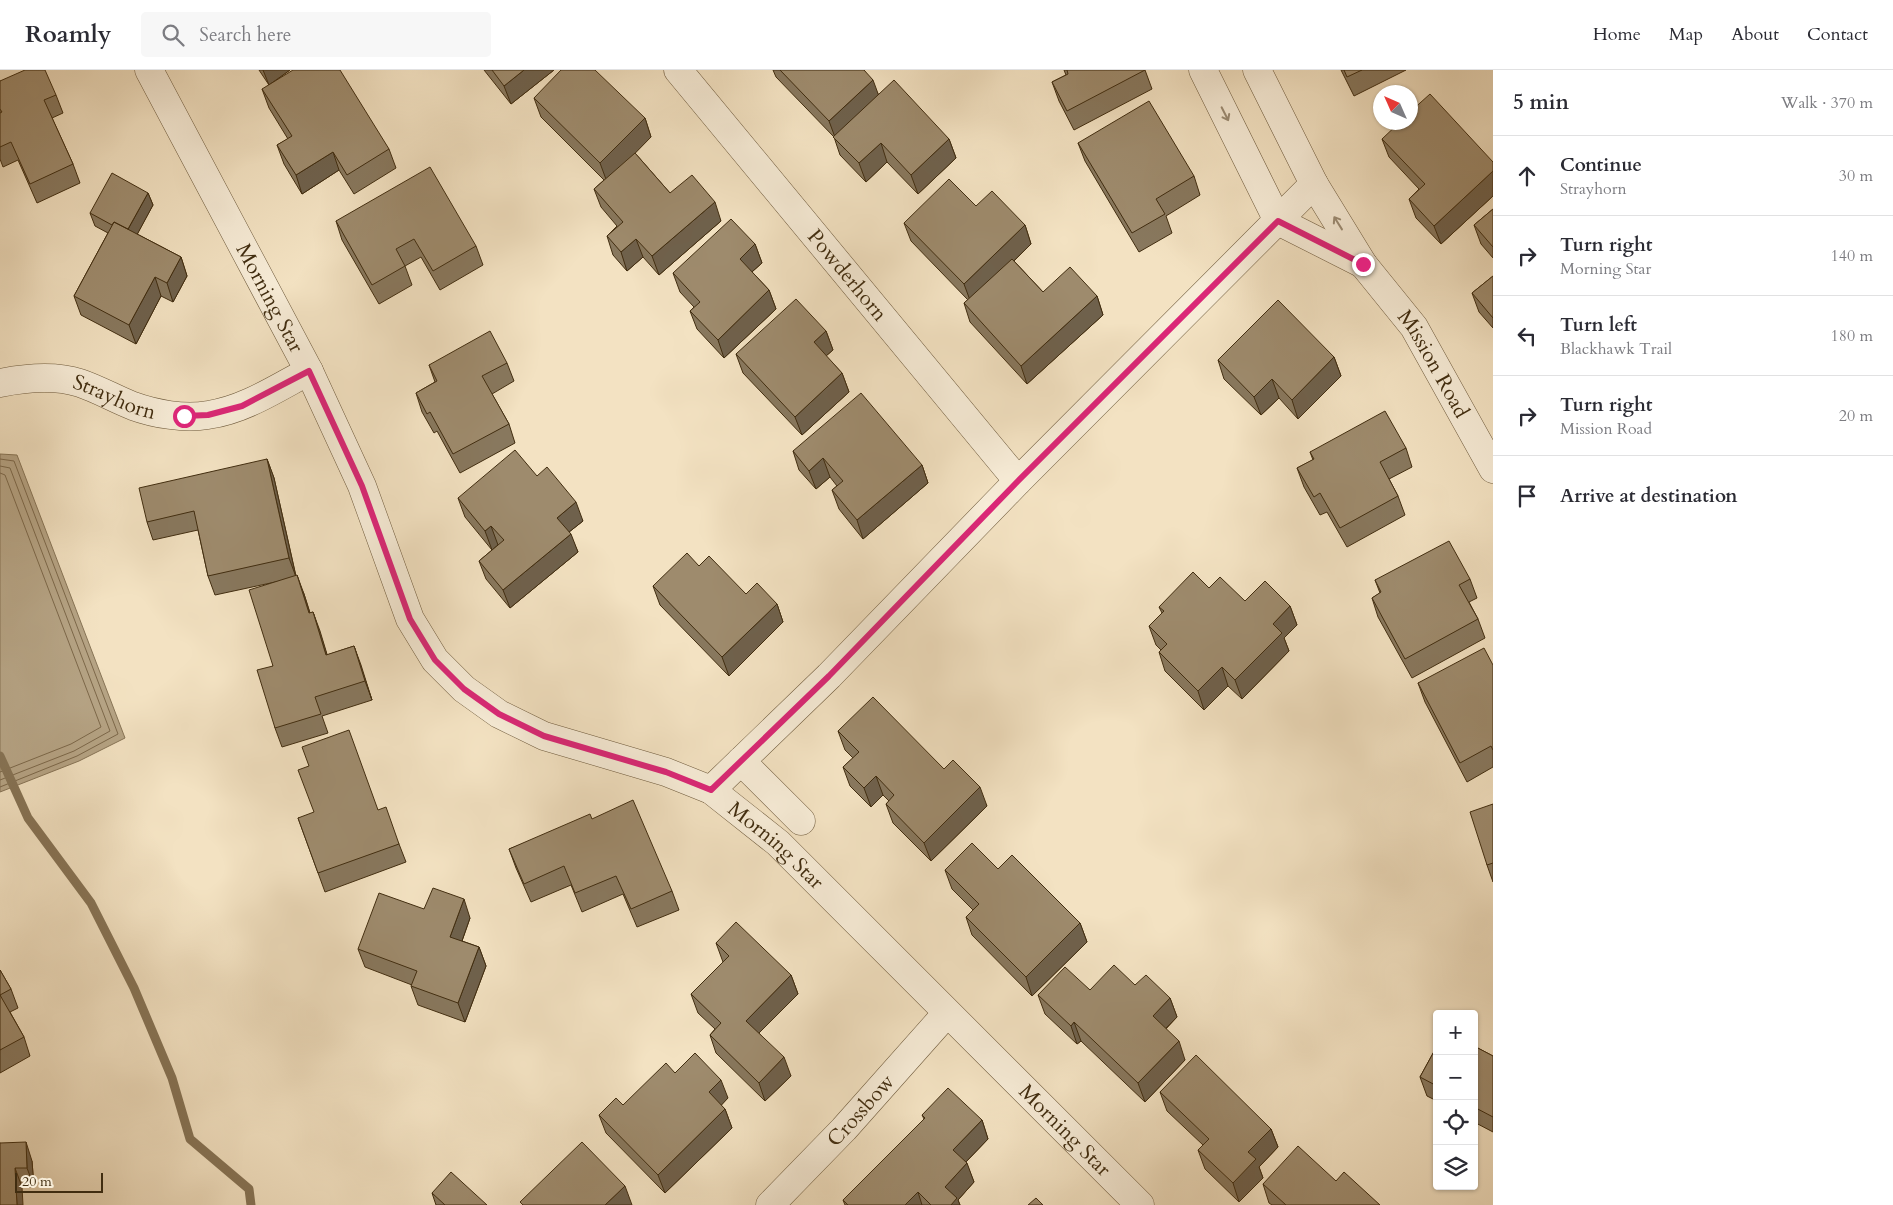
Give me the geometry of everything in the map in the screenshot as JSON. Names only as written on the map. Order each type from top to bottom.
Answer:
[{"type":"street","name":"Morning Star","points":[[148,70],[309,371],[362,486],[410,619],[435,660],[464,689],[499,714],[544,736],[666,772],[711,790],[778,843],[1140,1205]]},
{"type":"street","name":"Powderhorn","points":[[678,70],[1018,481]]},
{"type":"street","points":[[1203,70],[1278,221]]},
{"type":"street","name":"Mission Road","points":[[1257,70],[1314,184],[1363,264],[1414,327],[1493,469]]},
{"type":"street","points":[[711,790],[829,676],[1018,481],[1314,184]]},
{"type":"street","name":"Mission Road","points":[[1278,221],[1363,264]]},
{"type":"street","name":"Strayhorn","points":[[0,383],[36,379],[78,382],[133,406],[159,413],[184,416],[208,415],[242,406],[309,371]]},
{"type":"street","points":[[741,761],[801,821]]},
{"type":"street","name":"Crossbow","points":[[770,1205],[844,1129],[947,1013]]},
{"type":"water","points":[[0,454],[17,455],[125,738],[79,761],[0,792]]},
{"type":"building","points":[[25,70],[45,70],[56,95],[44,100],[73,164],[30,184],[11,142],[0,147],[0,113],[2,112],[0,109],[0,81]]},
{"type":"building","points":[[293,70],[340,70],[389,149],[347,175],[333,152],[296,175],[277,145],[292,136],[262,89]]},
{"type":"building","points":[[492,70],[524,70],[504,86]]},
{"type":"building","points":[[561,70],[595,70],[645,118],[600,163],[534,98]]},
{"type":"building","points":[[780,70],[864,70],[873,80],[829,121]]},
{"type":"building","points":[[1067,70],[1145,70],[1067,111],[1052,82],[1068,74]]},
{"type":"building","points":[[1344,70],[1362,70],[1347,77]]},
{"type":"building","points":[[894,80],[949,139],[911,175],[881,143],[859,163],[833,137]]},
{"type":"building","points":[[1430,94],[1493,162],[1493,171],[1434,226],[1409,199],[1425,184],[1382,139],[1392,130],[1418,130],[1418,105]]},
{"type":"building","points":[[1149,101],[1194,176],[1156,199],[1165,214],[1132,233],[1078,143]]},
{"type":"building","points":[[635,153],[670,193],[692,175],[715,202],[652,256],[636,239],[621,252],[607,236],[623,222],[594,189]]},
{"type":"building","points":[[430,167],[476,246],[433,271],[414,239],[396,249],[405,266],[372,285],[336,221]]},
{"type":"building","points":[[112,173],[148,193],[128,229],[114,222],[112,225],[90,213]]},
{"type":"building","points":[[949,179],[976,206],[992,191],[1025,225],[964,284],[904,223]]},
{"type":"building","points":[[1493,209],[1493,247],[1474,225]]},
{"type":"building","points":[[731,219],[755,244],[740,259],[769,290],[718,340],[690,311],[700,302],[673,273]]},
{"type":"building","points":[[114,222],[181,257],[167,283],[155,277],[129,325],[74,296]]},
{"type":"building","points":[[1012,259],[1043,292],[1070,267],[1097,296],[1021,366],[964,303]]},
{"type":"building","points":[[1493,276],[1493,318],[1472,293]]},
{"type":"building","points":[[796,299],[826,331],[814,342],[842,373],[795,417],[736,354]]},
{"type":"building","points":[[1278,300],[1334,357],[1292,400],[1272,379],[1254,397],[1218,360]]},
{"type":"building","points":[[490,331],[507,363],[482,376],[509,424],[453,454],[430,412],[427,414],[416,393],[437,381],[429,365]]},
{"type":"building","points":[[861,393],[922,465],[857,520],[832,490],[843,481],[823,458],[809,471],[793,451]]},
{"type":"building","points":[[1385,411],[1406,448],[1380,462],[1398,496],[1340,528],[1320,493],[1314,497],[1297,468],[1314,459],[1310,452]]},
{"type":"building","points":[[515,450],[537,476],[547,467],[576,502],[557,518],[571,534],[503,590],[479,561],[504,540],[491,526],[485,531],[458,498]]},
{"type":"building","points":[[267,459],[289,558],[208,576],[194,511],[147,522],[139,488]]},
{"type":"building","points":[[1449,541],[1470,579],[1459,585],[1478,619],[1405,659],[1372,598],[1381,592],[1375,580]]},
{"type":"building","points":[[687,553],[699,566],[709,556],[746,594],[757,583],[777,604],[722,657],[653,586]]},
{"type":"building","points":[[1193,572],[1209,588],[1220,577],[1245,601],[1265,581],[1290,606],[1273,624],[1282,633],[1235,680],[1222,667],[1198,691],[1159,652],[1167,644],[1149,626],[1164,611],[1159,607]]},
{"type":"building","points":[[297,575],[309,613],[313,612],[326,655],[354,646],[365,681],[315,697],[321,714],[275,728],[257,670],[273,666],[249,590]]},
{"type":"building","points":[[1484,648],[1493,665],[1493,750],[1491,746],[1460,763],[1418,683]]},
{"type":"building","points":[[873,697],[944,769],[953,760],[980,787],[924,843],[886,804],[894,795],[876,776],[864,788],[843,767],[859,752],[838,731]]},
{"type":"building","points":[[349,730],[378,810],[386,807],[399,844],[318,873],[298,818],[314,812],[298,770],[309,766],[302,747]]},
{"type":"building","points":[[633,800],[672,891],[631,909],[616,876],[575,893],[564,866],[524,884],[509,849],[590,814],[592,819]]},
{"type":"building","points":[[1493,804],[1493,863],[1487,865],[1470,812]]},
{"type":"building","points":[[972,843],[998,869],[1012,855],[1080,923],[1026,977],[966,917],[979,904],[945,870]]},
{"type":"building","points":[[433,888],[464,899],[450,937],[479,947],[458,1003],[411,986],[417,971],[358,949],[379,893],[424,909]]},
{"type":"building","points":[[736,922],[791,975],[746,1021],[784,1057],[759,1083],[710,1035],[721,1023],[691,994],[729,956],[716,943]]},
{"type":"building","points":[[1114,965],[1135,985],[1146,975],[1170,998],[1153,1016],[1179,1041],[1138,1083],[1074,1022],[1071,1026],[1038,995],[1065,967],[1090,990]]},
{"type":"building","points":[[0,970],[11,989],[0,995]]},
{"type":"building","points":[[0,995],[24,1037],[0,1050]]},
{"type":"building","points":[[1478,1048],[1493,1056],[1493,1117],[1478,1109]]},
{"type":"building","points":[[695,1053],[721,1080],[709,1092],[725,1109],[658,1175],[599,1115],[616,1098],[623,1105],[666,1063],[675,1073]]},
{"type":"building","points":[[1433,1053],[1433,1084],[1420,1077]]},
{"type":"building","points":[[1196,1055],[1271,1129],[1248,1152],[1256,1159],[1233,1183],[1198,1150],[1209,1139],[1160,1092]]},
{"type":"building","points":[[948,1088],[982,1120],[953,1150],[967,1163],[945,1187],[957,1198],[951,1205],[931,1205],[918,1192],[905,1205],[848,1205],[843,1200],[925,1118],[922,1115]]},
{"type":"building","points":[[26,1142],[27,1168],[15,1168],[17,1205],[0,1205],[0,1143]]},
{"type":"building","points":[[582,1142],[625,1186],[605,1205],[523,1205],[520,1202]]},
{"type":"building","points":[[1298,1146],[1336,1181],[1344,1172],[1380,1205],[1286,1205],[1263,1184]]},
{"type":"building","points":[[451,1172],[487,1205],[445,1205],[432,1193]]},
{"type":"building","points":[[1036,1198],[1043,1205],[1028,1205]]},
{"type":"waterway","points":[[0,756],[28,818],[91,903],[134,988],[172,1078],[190,1139],[249,1189],[251,1205]]},
{"type":"route","points":[[184,416],[208,415],[242,406],[309,371],[362,486],[410,619],[435,660],[464,689],[499,714],[544,736],[666,772],[711,790],[829,676],[1018,481],[1278,221],[1363,264]]}]
